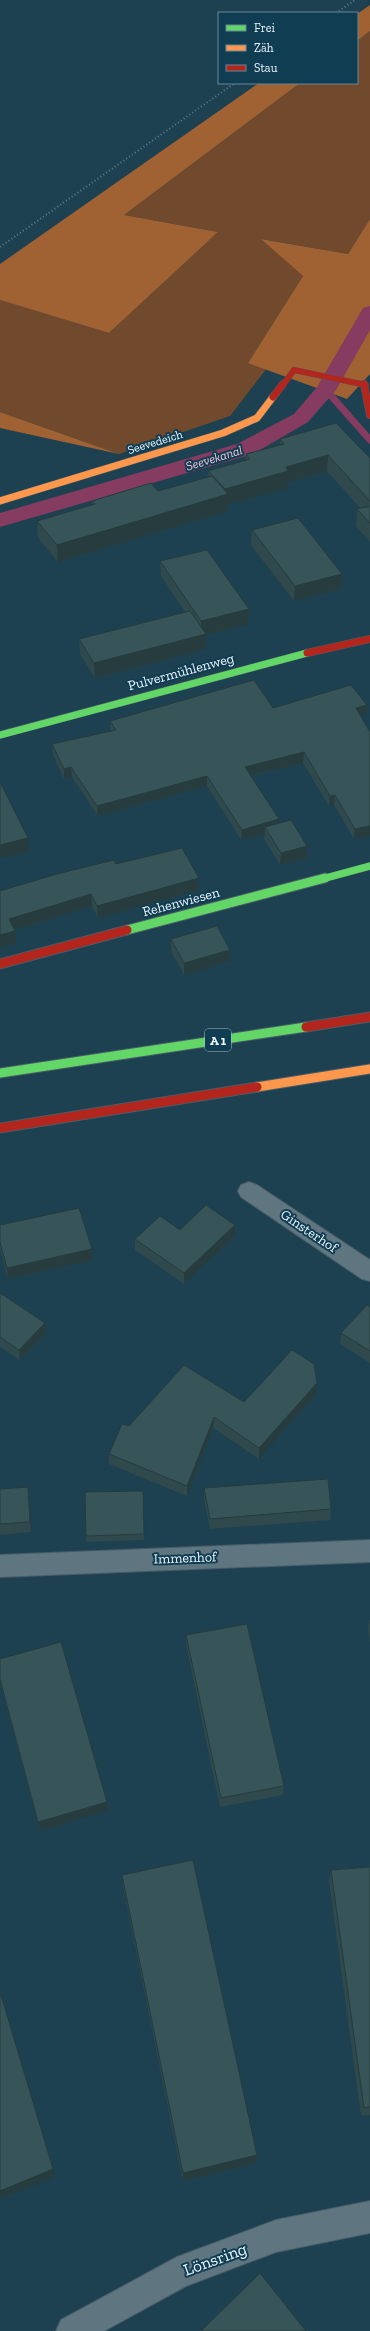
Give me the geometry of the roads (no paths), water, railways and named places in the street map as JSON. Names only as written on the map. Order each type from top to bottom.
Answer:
[{"type":"main road","name":"Seevedeich","points":[[0,501],[97,473],[229,430],[257,418],[294,370],[366,384],[368,413],[370,416]]},
{"type":"main road","name":"Pulvermühlenweg","points":[[0,735],[302,654],[370,639]]},
{"type":"main road","name":"Rehenwiesen","points":[[0,964],[370,866]]},
{"type":"main road","name":"A 1","points":[[0,1072],[370,1017]]},
{"type":"main road","points":[[0,1128],[370,1069]]},
{"type":"street","name":"Ginsterhof","points":[[249,1191],[370,1272]]},
{"type":"street","name":"Immenhof","points":[[0,1566],[370,1551]]},
{"type":"street","name":"Lönsring","points":[[72,2331],[177,2273],[276,2236],[370,2217]]},
{"type":"waterway","name":"Seevekanal","points":[[0,520],[245,449],[301,418],[326,390],[370,312]]},
{"type":"waterway","points":[[326,390],[370,440]]},
{"type":"railway","points":[[337,12],[355,0]]},
{"type":"railway","points":[[0,247],[234,84]]}]
